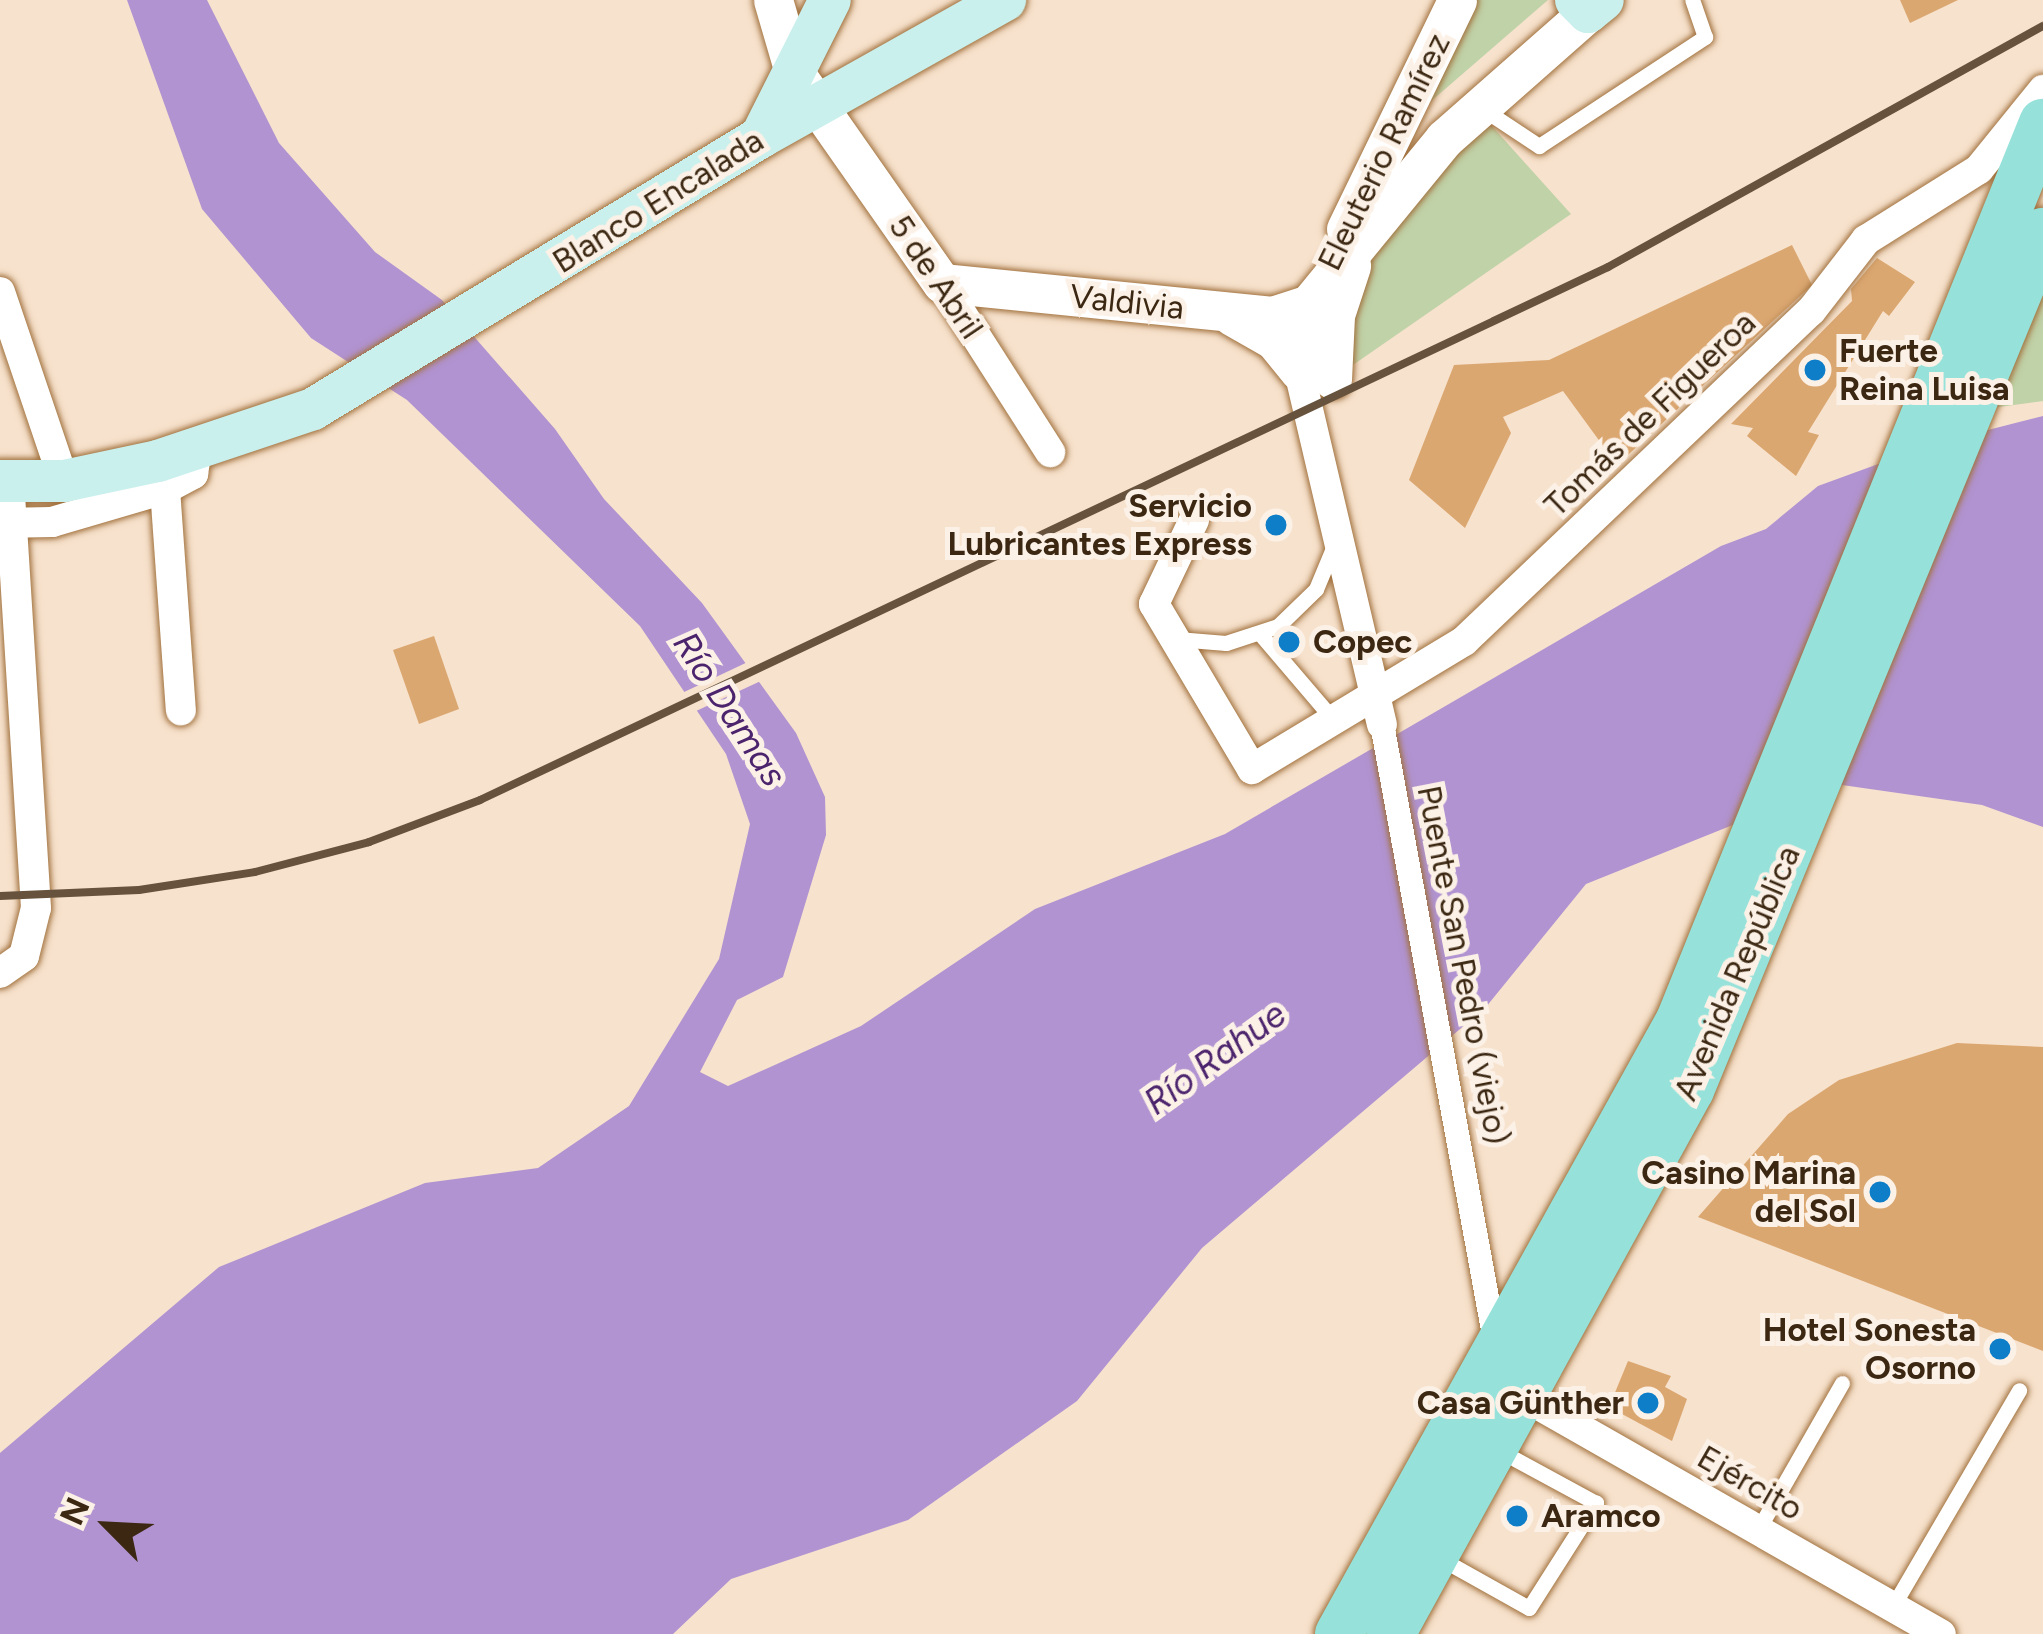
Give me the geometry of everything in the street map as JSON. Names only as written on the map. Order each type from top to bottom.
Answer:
[{"type":"main road","points":[[807,89],[830,0]]},
{"type":"main road","name":"Blanco Encalada","points":[[4,481],[64,481],[197,448],[314,409],[761,136],[807,89],[1005,0]]},
{"type":"main road","points":[[1942,422],[2031,197],[2043,123]]},
{"type":"main road","points":[[1942,422],[2043,232]]},
{"type":"main road","name":"Avenida República","points":[[1391,1634],[1446,1562],[1653,1075],[1747,908],[1942,422]]},
{"type":"main road","name":"Avenida República","points":[[1340,1634],[1510,1411]]},
{"type":"street","name":"5 de Abril","points":[[773,0],[807,89],[942,283],[1050,452]]},
{"type":"street","name":"Eleuterio Ramírez","points":[[1382,724],[1328,474],[1315,375],[1290,310],[1390,111],[1425,70],[1457,0]]},
{"type":"street","points":[[1290,310],[1478,105],[1589,4]]},
{"type":"street","name":"Tomás de Figueroa","points":[[1174,639],[1252,769],[1375,690],[1464,641],[1811,311],[1881,225],[1964,181],[2043,90]]},
{"type":"street","name":"Tomás de Figueroa","points":[[1964,181],[2031,197]]},
{"type":"street","points":[[1221,313],[1258,328],[1315,375],[1340,294],[1388,204]]},
{"type":"street","name":"Valdivia","points":[[942,283],[1221,313],[1290,310]]},
{"type":"street","points":[[0,292],[64,481]]},
{"type":"street","points":[[5,523],[52,522],[165,489],[193,474],[197,448]]},
{"type":"street","points":[[0,973],[25,956],[35,926],[13,772],[4,481]]},
{"type":"street","points":[[165,489],[181,710]]},
{"type":"street","points":[[1174,639],[1154,604],[1194,520]]},
{"type":"street","name":"Puente San Pedro (viejo)","points":[[1382,724],[1510,1411]]},
{"type":"street","name":"Ejército","points":[[1510,1411],[1759,1528],[1941,1634]]},
{"type":"lane","points":[[1478,105],[1539,146],[1705,37],[1692,0]]},
{"type":"lane","points":[[1174,639],[1226,643],[1262,634],[1306,603],[1340,532]]},
{"type":"lane","points":[[1262,634],[1332,718]]},
{"type":"lane","points":[[1759,1528],[1842,1383]]},
{"type":"lane","points":[[1893,1606],[2019,1390]]},
{"type":"lane","points":[[1505,1477],[1510,1411]]},
{"type":"lane","points":[[1446,1562],[1529,1608],[1596,1503],[1510,1411]]},
{"type":"green space","points":[[1465,0],[1548,0],[1429,103],[1417,96]]},
{"type":"green space","points":[[1482,115],[1571,214],[1350,367],[1345,331],[1361,269]]},
{"type":"green space","points":[[2043,284],[2043,401],[1992,408]]},
{"type":"water","points":[[127,0],[207,0],[279,143],[375,252],[442,300],[555,429],[604,499],[702,603],[796,733],[825,797],[826,835],[783,977],[737,1000],[700,1072],[728,1086],[861,1026],[1035,909],[1225,834],[1721,546],[1766,529],[1818,486],[1933,444],[2043,416],[2043,827],[1982,805],[1835,784],[1586,884],[1486,1007],[1202,1248],[1077,1401],[908,1520],[731,1579],[673,1634],[0,1634],[0,1453],[219,1267],[425,1183],[538,1168],[629,1106],[719,959],[750,824],[726,754],[640,626],[407,400],[311,338],[202,209]]},
{"type":"pier","points":[[752,660],[765,679],[694,712],[682,693]]},
{"type":"building","points":[[1900,0],[1958,0],[1910,23]]},
{"type":"building","points":[[1792,245],[1812,285],[1617,465],[1563,391],[1503,417],[1511,433],[1465,528],[1409,480],[1454,365],[1549,360]]},
{"type":"building","name":"Fuerte Reina Luisa","points":[[1877,258],[1915,282],[1889,316],[1883,311],[1808,432],[1819,435],[1796,476],[1747,436],[1753,428],[1731,424],[1852,301],[1851,289]]},
{"type":"building","points":[[434,636],[459,709],[419,724],[393,650]]},
{"type":"building","name":"Casino Marina del Sol","points":[[1957,1043],[2043,1047],[2043,1351],[1698,1217],[1788,1114],[1839,1080]]},
{"type":"building","name":"Casa Günther","points":[[1628,1361],[1671,1376],[1665,1387],[1687,1399],[1672,1441],[1609,1407]]},
{"type":"railway","points":[[0,896],[139,890],[255,872],[369,842],[480,800],[1608,267],[2043,26]]},
{"type":"place","name":"Fuerte Reina Luisa","points":[[1815,370]]},
{"type":"place","name":"Servicio Lubricantes Express","points":[[1276,525]]},
{"type":"place","name":"Copec","points":[[1289,642]]},
{"type":"place","name":"Casino Marina del Sol","points":[[1880,1192]]},
{"type":"place","name":"Hotel Sonesta Osorno","points":[[2000,1349]]},
{"type":"place","name":"Casa Günther","points":[[1648,1403]]},
{"type":"place","name":"Aramco","points":[[1517,1516]]},
{"type":"water label","name":"Río Damas","points":[[730,709]]},
{"type":"water label","name":"Río Rahue","points":[[1215,1058]]}]
